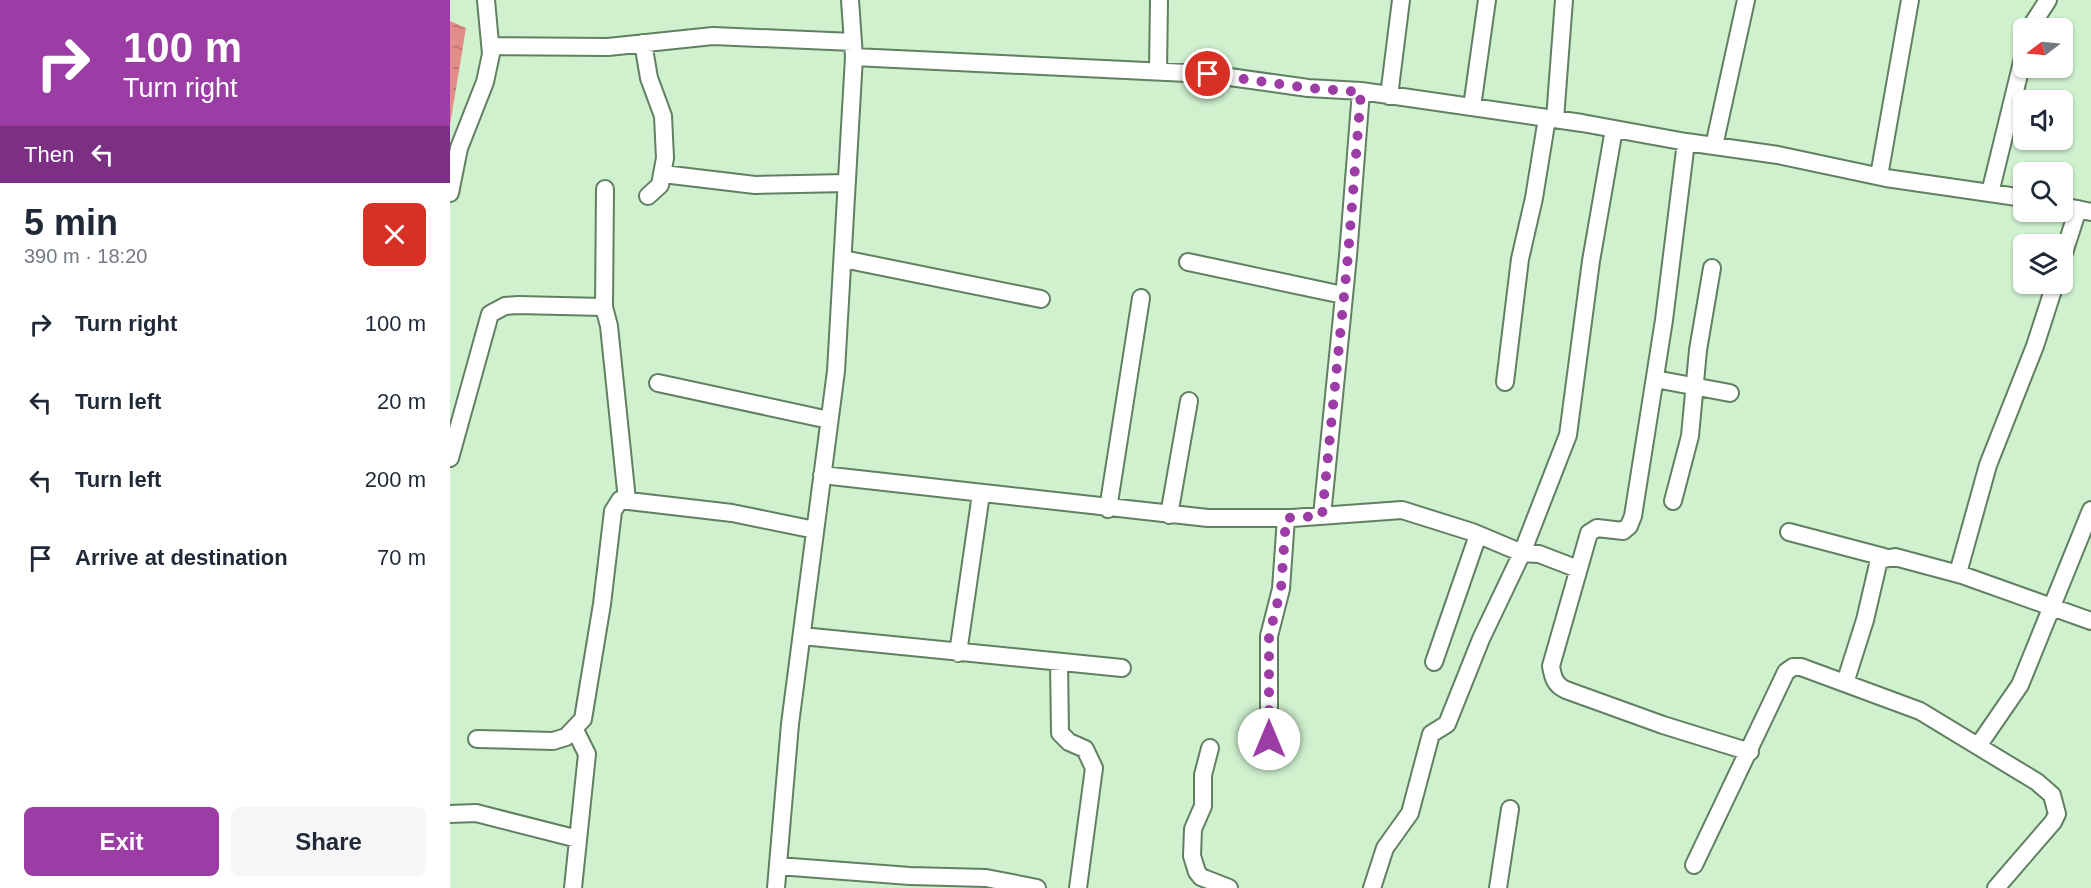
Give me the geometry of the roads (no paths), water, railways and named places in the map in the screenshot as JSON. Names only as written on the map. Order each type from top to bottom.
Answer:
[{"type":"street","points":[[450,193],[459,148],[485,82],[491,46],[486,0]]},
{"type":"street","points":[[776,888],[790,724],[829,420],[843,259],[853,50],[850,0]]},
{"type":"street","points":[[1158,72],[1159,0]]},
{"type":"street","points":[[1389,96],[1401,0]]},
{"type":"street","points":[[1472,107],[1487,0]]},
{"type":"street","points":[[1505,382],[1520,259],[1551,118],[1563,0]]},
{"type":"street","points":[[1714,146],[1746,0]]},
{"type":"street","points":[[1879,176],[1910,0]]},
{"type":"street","points":[[2036,18],[2048,0]]},
{"type":"street","points":[[491,46],[608,47],[713,36],[853,50],[1208,74],[1551,118],[1686,142],[1778,155],[1879,176],[2013,196]]},
{"type":"street","points":[[643,43],[649,78],[663,116],[665,158],[663,174],[656,191],[648,196]]},
{"type":"street","points":[[1990,193],[2018,78]]},
{"type":"street","points":[[1322,516],[1361,92]]},
{"type":"street","points":[[1372,888],[1385,848],[1410,813],[1431,734],[1447,724],[1481,639],[1522,553],[1563,452],[1572,418],[1591,261],[1614,129]]},
{"type":"street","points":[[1686,142],[1655,379],[1629,526],[1623,531],[1597,528],[1589,533],[1551,666],[1552,678],[1558,686],[1663,725],[1750,752]]},
{"type":"street","points":[[663,174],[756,185],[847,183]]},
{"type":"street","points":[[605,189],[604,307],[609,326],[627,500]]},
{"type":"street","points":[[2070,234],[2077,209]]},
{"type":"street","points":[[843,259],[1041,299]]},
{"type":"street","points":[[1188,262],[1343,295]]},
{"type":"street","points":[[1673,501],[1685,460],[1698,350],[1712,268]]},
{"type":"street","points":[[1958,573],[1988,465],[2035,346],[2052,294]]},
{"type":"street","points":[[1108,508],[1141,298]]},
{"type":"street","points":[[450,458],[490,314],[506,306],[518,305],[604,307]]},
{"type":"street","points":[[1655,379],[1730,393]]},
{"type":"street","points":[[658,383],[829,420]]},
{"type":"street","points":[[1169,515],[1190,401]]},
{"type":"street","points":[[822,475],[1169,515],[1286,518],[1402,510],[1478,535],[1522,553],[1539,554],[1578,569]]},
{"type":"street","points":[[958,653],[981,494]]},
{"type":"street","points":[[477,739],[553,741],[567,736],[583,719],[613,511],[620,500],[732,513],[815,530]]},
{"type":"street","points":[[1978,746],[2020,685],[2054,606],[2091,510]]},
{"type":"street","points":[[1269,739],[1269,636],[1281,589],[1286,518]]},
{"type":"street","points":[[1789,532],[1884,557],[1895,557],[1958,573],[2091,621]]},
{"type":"street","points":[[1434,662],[1478,535]]},
{"type":"street","points":[[1845,683],[1865,620],[1875,570],[1879,560],[1884,557]]},
{"type":"street","points":[[802,636],[1122,668]]},
{"type":"street","points":[[1059,662],[1060,733],[1069,742],[1085,749],[1094,768],[1078,888]]},
{"type":"street","points":[[1694,865],[1750,752],[1786,672],[1801,667],[1920,711],[2037,782],[2052,795],[2057,814],[2053,822],[1996,888]]},
{"type":"street","points":[[573,888],[587,754],[575,730]]},
{"type":"street","points":[[1210,748],[1203,775],[1203,806],[1193,829],[1192,856],[1201,877],[1229,888]]},
{"type":"street","points":[[1498,888],[1510,809]]},
{"type":"street","points":[[450,814],[476,813],[578,839]]},
{"type":"street","points":[[778,866],[910,876],[986,878],[1037,888]]},
{"type":"water","points":[[450,21],[466,28],[450,125]]}]
